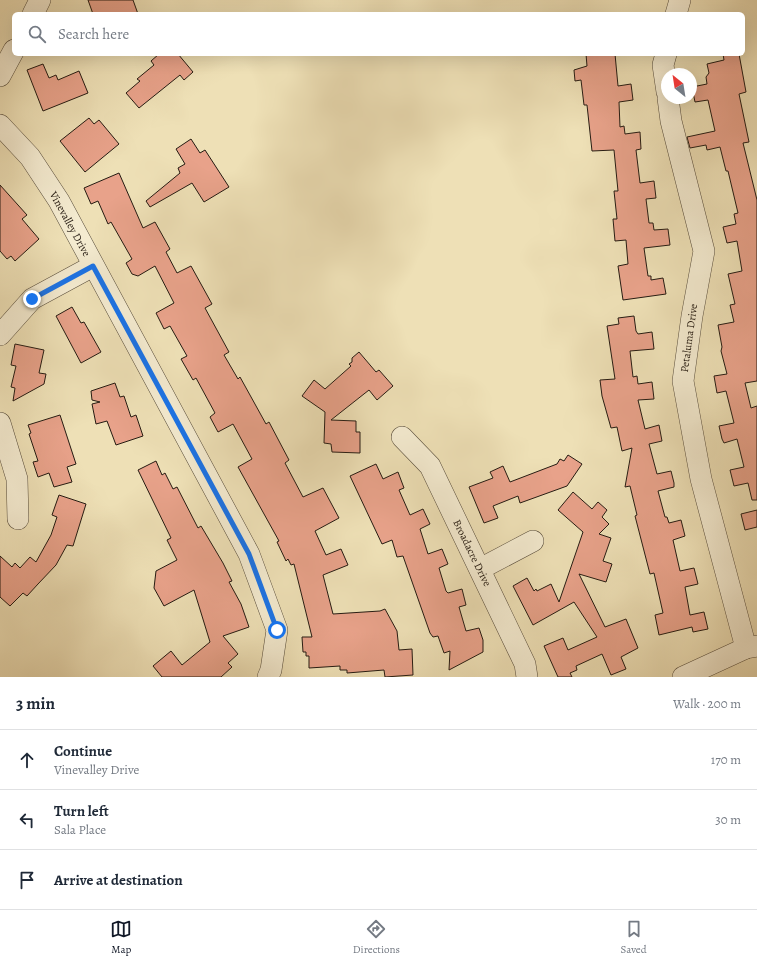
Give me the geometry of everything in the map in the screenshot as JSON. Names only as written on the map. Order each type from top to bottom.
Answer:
[{"type":"street","points":[[34,12],[40,0]]},
{"type":"street","points":[[677,12],[680,0]]},
{"type":"street","points":[[0,76],[12,54]]},
{"type":"street","points":[[663,68],[665,56]]},
{"type":"street","name":"Petaluma Drive","points":[[669,104],[671,120],[704,250],[692,316],[683,380],[701,478],[752,647]]},
{"type":"street","name":"Vinevalley Drive","points":[[0,126],[30,157],[59,201],[249,554],[277,630],[271,670],[268,677]]},
{"type":"street","points":[[0,335],[32,299],[93,266]]},
{"type":"street","points":[[0,423],[17,479],[18,519]]},
{"type":"street","name":"Broadacre Drive","points":[[402,437],[430,466],[525,664],[527,677]]},
{"type":"street","points":[[480,569],[533,541]]},
{"type":"street","points":[[683,677],[752,647]]},
{"type":"building","points":[[88,0],[133,0],[137,12],[92,12]]},
{"type":"building","points":[[157,56],[180,56],[193,72],[184,80],[180,75],[139,108],[126,93],[140,81],[137,79],[154,65],[151,61]]},
{"type":"building","points":[[586,56],[615,56],[618,86],[631,84],[633,100],[619,102],[620,127],[624,126],[625,134],[640,132],[641,149],[636,150],[640,183],[654,181],[656,198],[646,199],[649,223],[653,223],[654,230],[668,229],[670,245],[644,248],[648,276],[651,276],[651,280],[663,278],[666,294],[623,300],[618,266],[628,264],[626,240],[615,241],[613,219],[617,219],[614,191],[618,191],[614,150],[592,151],[587,105],[584,105],[581,80],[575,81],[574,70],[587,66]]},
{"type":"building","points":[[723,56],[739,56],[746,92],[739,94],[749,142],[743,143],[757,200],[757,381],[745,383],[751,408],[757,406],[757,500],[752,500],[748,483],[734,486],[730,470],[744,467],[737,439],[724,443],[719,426],[734,423],[726,391],[717,393],[714,376],[727,374],[721,351],[722,347],[718,325],[734,322],[730,305],[735,304],[728,274],[742,271],[737,241],[727,243],[723,227],[736,224],[734,214],[738,213],[728,171],[726,171],[720,147],[707,150],[706,145],[690,148],[687,137],[715,131],[708,100],[697,102],[697,86],[707,84],[706,77],[709,73],[707,64],[724,60]]},
{"type":"building","points":[[43,64],[49,78],[56,75],[58,80],[79,71],[88,93],[43,111],[27,70]]},
{"type":"building","points":[[89,118],[94,124],[99,120],[119,144],[85,172],[60,141]]},
{"type":"building","points":[[191,139],[200,153],[205,150],[229,187],[204,202],[192,183],[150,207],[146,201],[180,173],[178,168],[185,164],[176,149]]},
{"type":"building","points":[[119,173],[143,228],[155,222],[170,249],[166,252],[177,273],[191,266],[212,304],[205,308],[229,352],[224,355],[238,379],[240,377],[266,424],[269,422],[289,460],[285,463],[303,497],[323,488],[339,518],[315,531],[326,555],[341,549],[348,565],[323,575],[333,614],[380,611],[385,609],[397,631],[399,650],[412,649],[413,675],[385,677],[384,670],[347,673],[347,670],[340,670],[340,666],[309,668],[309,656],[306,656],[306,652],[303,652],[302,637],[312,637],[294,564],[291,565],[288,559],[286,561],[277,542],[279,541],[238,467],[252,459],[233,424],[218,432],[210,417],[215,413],[196,378],[193,380],[181,359],[187,356],[170,326],[164,329],[156,313],[174,303],[155,266],[138,276],[132,274],[126,263],[132,259],[111,222],[108,224],[98,201],[91,204],[84,188]]},
{"type":"building","points":[[0,185],[27,215],[22,219],[39,239],[15,261],[11,256],[7,259],[0,251]]},
{"type":"building","points":[[72,307],[81,323],[84,322],[101,352],[81,363],[56,316]]},
{"type":"building","points":[[634,316],[636,331],[638,334],[652,332],[654,349],[630,351],[633,377],[637,376],[638,384],[652,382],[654,399],[638,400],[645,429],[659,425],[662,441],[649,444],[657,474],[671,471],[674,483],[674,487],[658,491],[665,517],[667,517],[669,523],[681,520],[685,536],[673,540],[680,571],[694,568],[698,584],[685,587],[690,615],[704,612],[708,629],[693,632],[692,627],[659,635],[655,615],[663,613],[654,573],[650,574],[635,516],[637,515],[630,486],[625,487],[632,448],[622,451],[617,427],[611,428],[602,396],[600,380],[615,379],[607,326],[619,324],[618,318]]},
{"type":"building","points":[[15,344],[44,350],[39,373],[46,374],[44,384],[13,401],[15,388],[11,387],[16,366],[11,365]]},
{"type":"building","points":[[359,352],[376,372],[379,370],[393,386],[377,400],[369,390],[331,420],[356,421],[356,432],[360,432],[360,453],[332,452],[331,444],[324,443],[325,412],[302,396],[314,380],[325,389],[351,366],[349,364],[352,362],[352,358]]},
{"type":"building","points":[[115,383],[120,397],[124,396],[131,417],[136,415],[143,436],[116,445],[107,421],[96,424],[92,404],[100,402],[92,400],[91,391]]},
{"type":"building","points":[[60,415],[76,464],[67,467],[72,482],[54,487],[49,473],[38,477],[33,462],[38,461],[29,434],[31,433],[28,425]]},
{"type":"building","points":[[568,455],[582,464],[567,486],[520,503],[518,496],[493,506],[498,518],[484,523],[469,487],[493,478],[490,472],[503,466],[510,482],[557,464],[560,459],[564,461]]},
{"type":"building","points":[[156,461],[162,475],[165,473],[173,489],[177,487],[198,528],[201,526],[223,563],[232,581],[229,582],[241,604],[249,627],[223,636],[238,654],[228,663],[232,667],[221,677],[162,677],[153,666],[171,651],[182,665],[210,642],[194,590],[164,606],[154,588],[156,571],[177,560],[167,540],[171,538],[138,470]]},
{"type":"building","points":[[376,464],[383,479],[398,472],[404,488],[399,490],[410,515],[423,509],[430,524],[420,529],[428,554],[442,549],[448,564],[439,568],[446,591],[448,593],[462,589],[466,605],[459,607],[466,631],[479,628],[483,640],[483,652],[449,670],[450,651],[444,653],[438,636],[433,637],[430,633],[403,556],[397,557],[392,540],[382,544],[350,476]]},
{"type":"building","points":[[573,492],[592,509],[598,502],[607,510],[602,517],[609,524],[599,534],[611,538],[603,561],[612,564],[606,582],[579,574],[605,627],[626,619],[638,648],[621,657],[626,669],[611,675],[602,654],[576,666],[577,670],[570,673],[572,677],[558,677],[544,646],[563,638],[568,650],[597,637],[574,602],[533,625],[513,586],[527,578],[534,591],[551,584],[559,602],[583,532],[558,510]]},
{"type":"building","points":[[59,495],[86,504],[73,546],[67,545],[56,565],[27,596],[23,593],[10,606],[0,597],[0,556],[12,567],[15,563],[20,568],[30,557],[36,562],[51,535],[57,517],[52,515]]},
{"type":"building","points":[[757,510],[757,527],[745,530],[741,514]]},
{"type":"route","points":[[32,299],[93,266],[249,554],[277,630]]}]
